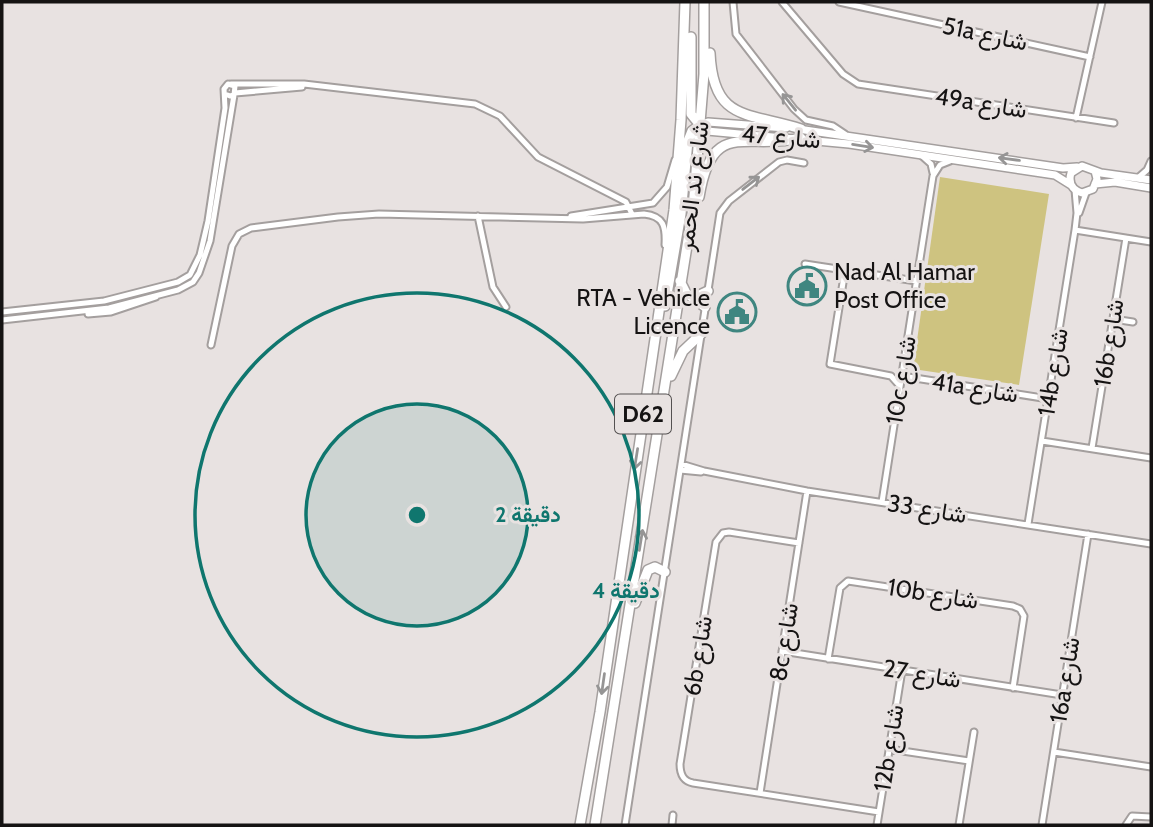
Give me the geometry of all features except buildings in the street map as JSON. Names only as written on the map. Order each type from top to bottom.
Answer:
[{"type":"main road","points":[[644,406],[651,387],[679,226],[688,141],[692,131],[700,125],[692,118],[690,107],[687,2]]},
{"type":"main road","name":"شارع ند الحمر","points":[[580,825],[600,712],[674,210],[687,2]]},
{"type":"main road","name":"شارع ند الحمر","points":[[595,825],[693,208],[700,125],[704,2]]},
{"type":"main road","points":[[705,14],[711,76],[723,102],[742,114],[801,134]]},
{"type":"main road","points":[[687,246],[693,237],[703,175],[718,150],[741,140],[801,134]]},
{"type":"main road","points":[[680,281],[686,293],[705,307]]},
{"type":"main road","points":[[693,298],[708,291]]},
{"type":"main road","points":[[666,391],[683,351],[701,334]]},
{"type":"main road","points":[[629,618],[646,572],[655,567],[665,572]]},
{"type":"street","points":[[733,2],[734,29],[739,39],[794,109],[806,120],[833,126],[845,134]]},
{"type":"street","points":[[784,4],[793,2]]},
{"type":"street","name":"51a شارع","points":[[839,2],[1090,57]]},
{"type":"street","points":[[1076,118],[1102,2]]},
{"type":"street","name":"49a شارع","points":[[784,4],[849,80],[863,85],[1114,123]]},
{"type":"street","points":[[2,312],[74,306],[134,294],[182,280],[190,275],[195,267],[208,221],[225,108],[225,86],[231,84],[294,83],[466,102],[484,107],[500,116],[538,156],[623,201],[630,207],[632,214]]},
{"type":"street","points":[[2,320],[109,308],[178,290],[197,278],[207,250],[235,94],[236,88],[231,84]]},
{"type":"street","points":[[225,94],[230,96],[326,86]]},
{"type":"street","name":"شارع 47","points":[[700,125],[707,131],[845,134],[1077,167]]},
{"type":"street","name":"شارع 47","points":[[801,134],[955,161],[1055,175],[1073,187]]},
{"type":"street","points":[[568,217],[653,203],[664,193],[679,153]]},
{"type":"street","points":[[921,155],[931,164],[933,176]]},
{"type":"street","name":"شارع ند الحمر","points":[[625,825],[720,214],[725,204],[775,164],[787,160],[804,163]]},
{"type":"street","points":[[933,176],[940,165],[955,161]]},
{"type":"street","points":[[1135,177],[1145,173],[1151,161]]},
{"type":"street","points":[[1095,171],[1097,179],[1093,189],[1086,193],[1073,187],[1071,173],[1077,167],[1087,166],[1095,171],[1151,180]]},
{"type":"street","name":"10c شارع","points":[[882,502],[933,176]]},
{"type":"street","points":[[1094,184],[1115,182],[1151,188]]},
{"type":"street","name":"14b شارع","points":[[1073,187],[1077,219]]},
{"type":"street","name":"14b شارع","points":[[1028,524],[1075,230],[1086,193]]},
{"type":"street","points":[[211,345],[232,246],[236,237],[247,229],[359,215],[605,218],[632,214],[653,215],[664,225],[664,276]]},
{"type":"street","points":[[478,216],[494,287],[506,307]]},
{"type":"street","points":[[1075,230],[1151,243]]},
{"type":"street","name":"16b شارع","points":[[1092,448],[1126,238]]},
{"type":"street","points":[[805,264],[916,281]]},
{"type":"street","points":[[845,271],[830,364],[894,377],[900,386]]},
{"type":"street","points":[[1113,319],[1133,322]]},
{"type":"street","points":[[881,373],[897,372],[904,363]]},
{"type":"street","name":"41a شارع","points":[[902,376],[1049,399]]},
{"type":"street","points":[[1042,441],[1151,458]]},
{"type":"street","name":"شارع 33","points":[[681,467],[807,491],[1151,544]]},
{"type":"street","name":"8c شارع","points":[[760,793],[807,491]]},
{"type":"street","name":"6b شارع","points":[[760,793],[689,782],[681,774],[680,764],[716,542],[723,533],[729,532],[799,543]]},
{"type":"street","name":"16a شارع","points":[[1042,825],[1088,534]]},
{"type":"street","name":"10b شارع","points":[[828,659],[839,592],[845,582],[1013,606],[1020,609],[1024,616],[1013,688]]},
{"type":"street","name":"شارع 27","points":[[782,652],[1062,695]]},
{"type":"street","name":"12b شارع","points":[[877,825],[902,670]]},
{"type":"street","points":[[959,825],[974,732]]},
{"type":"street","points":[[889,750],[969,761]]},
{"type":"street","points":[[1054,752],[1151,767]]},
{"type":"street","points":[[760,793],[879,812]]},
{"type":"street","points":[[672,825],[673,815]]},
{"type":"street","points":[[1126,825],[1132,816],[1151,817]]},
{"type":"shaded area","points":[[940,177],[1049,194],[1019,385],[913,369]]},
{"type":"place","name":"Nad Al Hamar Post Office","points":[[807,286]]},
{"type":"place","name":"RTA - Vehicle Licence","points":[[737,312]]}]
